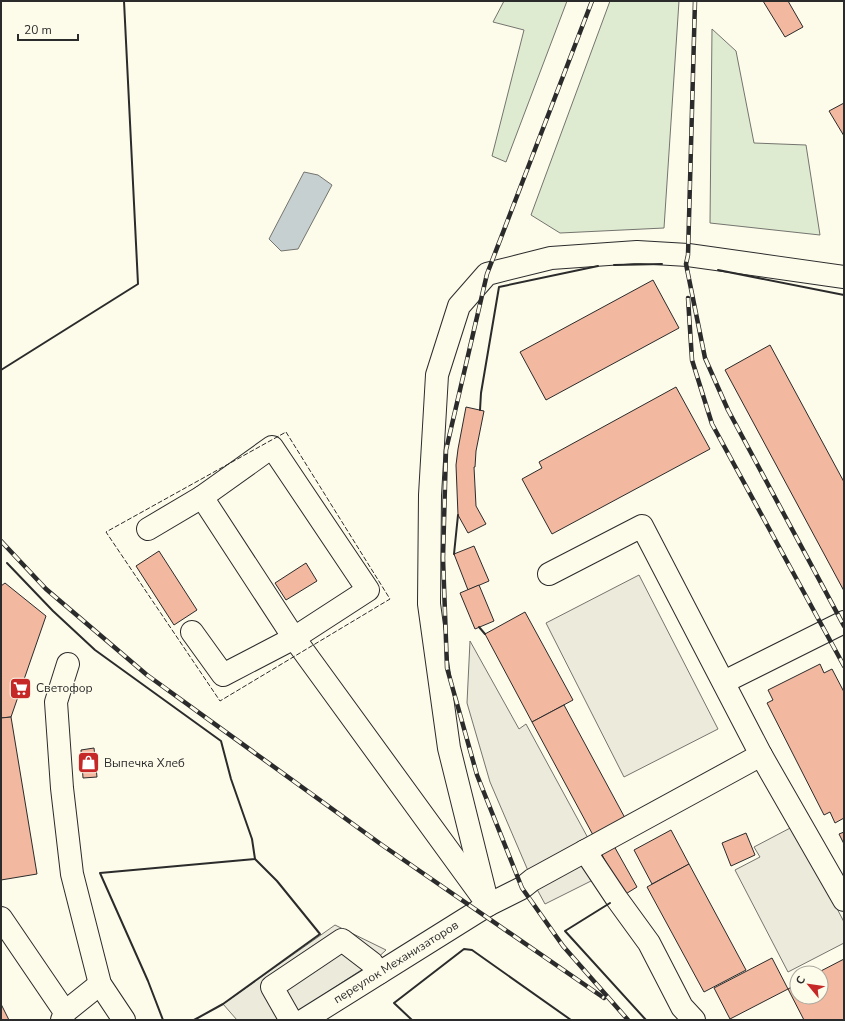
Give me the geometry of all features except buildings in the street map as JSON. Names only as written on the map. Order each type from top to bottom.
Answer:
[{"type":"street","points":[[488,904],[449,748],[429,604],[430,495],[437,375],[459,306],[487,274],[551,258],[637,252],[688,255],[844,277]]},
{"type":"street","points":[[148,529],[202,497],[272,447],[368,590],[294,638],[224,675],[192,632]]},
{"type":"street","points":[[202,497],[294,638],[488,904]]},
{"type":"street","points":[[549,574],[642,526],[761,755],[844,900]]},
{"type":"street","points":[[724,682],[844,622]]},
{"type":"street","points":[[68,664],[56,702],[62,788],[72,874],[100,984],[124,1020]]},
{"type":"street","name":"переулок Механизаторов","points":[[304,1020],[488,904],[522,888],[532,880],[761,755]]},
{"type":"street","points":[[585,851],[649,943],[682,1007],[694,1020]]},
{"type":"street","points":[[1,918],[64,1016],[100,984]]},
{"type":"street","points":[[289,1020],[289,1017],[272,987],[342,940],[372,963],[379,973]]},
{"type":"green space","points":[[504,1],[567,1],[506,162],[492,156],[524,30],[493,22]]},
{"type":"green space","points":[[610,1],[679,1],[664,228],[560,233],[531,215]]},
{"type":"green space","points":[[712,29],[736,51],[754,143],[806,145],[820,235],[710,223]]},
{"type":"shaded area","points":[[304,172],[318,175],[332,185],[298,249],[281,251],[269,239]]},
{"type":"shaded area","points":[[639,575],[718,729],[624,777],[546,623]]},
{"type":"shaded area","points":[[470,641],[519,729],[526,724],[607,873],[545,904],[532,880],[490,782],[467,703]]},
{"type":"shaded area","points":[[794,826],[844,922],[844,943],[802,965],[789,965],[788,972],[735,870],[760,857],[754,847]]},
{"type":"shaded area","points":[[335,925],[386,950],[372,963],[289,1017],[280,1020],[237,1020],[223,1004]]},
{"type":"railway","points":[[592,1],[487,274],[446,450],[443,558],[447,668],[477,775],[522,888],[563,946],[628,1020]]},
{"type":"railway","points":[[695,1],[688,255],[686,264],[705,358],[728,410],[844,626]]},
{"type":"railway","points":[[688,298],[692,360],[712,424],[844,666]]},
{"type":"railway","points":[[1,541],[46,589],[147,675],[382,845],[604,998]]},
{"type":"fence","points":[[286,432],[390,599],[220,701],[106,532],[286,432]]},
{"type":"wall","points":[[1,370],[138,284],[124,1]]},
{"type":"wall","points":[[614,265],[662,264]]},
{"type":"wall","points":[[480,410],[481,393],[499,287],[598,266]]},
{"type":"wall","points":[[718,270],[844,295]]},
{"type":"wall","points":[[454,554],[458,515]]},
{"type":"wall","points":[[7,563],[53,611],[95,650],[221,741],[231,779],[252,839],[255,859],[100,873],[148,981],[163,1020]]},
{"type":"wall","points":[[479,627],[485,634]]},
{"type":"wall","points":[[194,1020],[223,1004],[320,934],[277,881],[255,859]]},
{"type":"wall","points":[[610,903],[565,931],[646,1020]]},
{"type":"wall","points":[[412,1020],[394,1003],[464,949],[472,950],[571,1020]]},
{"type":"place","name":"Светофор","points":[[21,688]]},
{"type":"place","name":"Выпечка Хлеб","points":[[89,763]]}]
